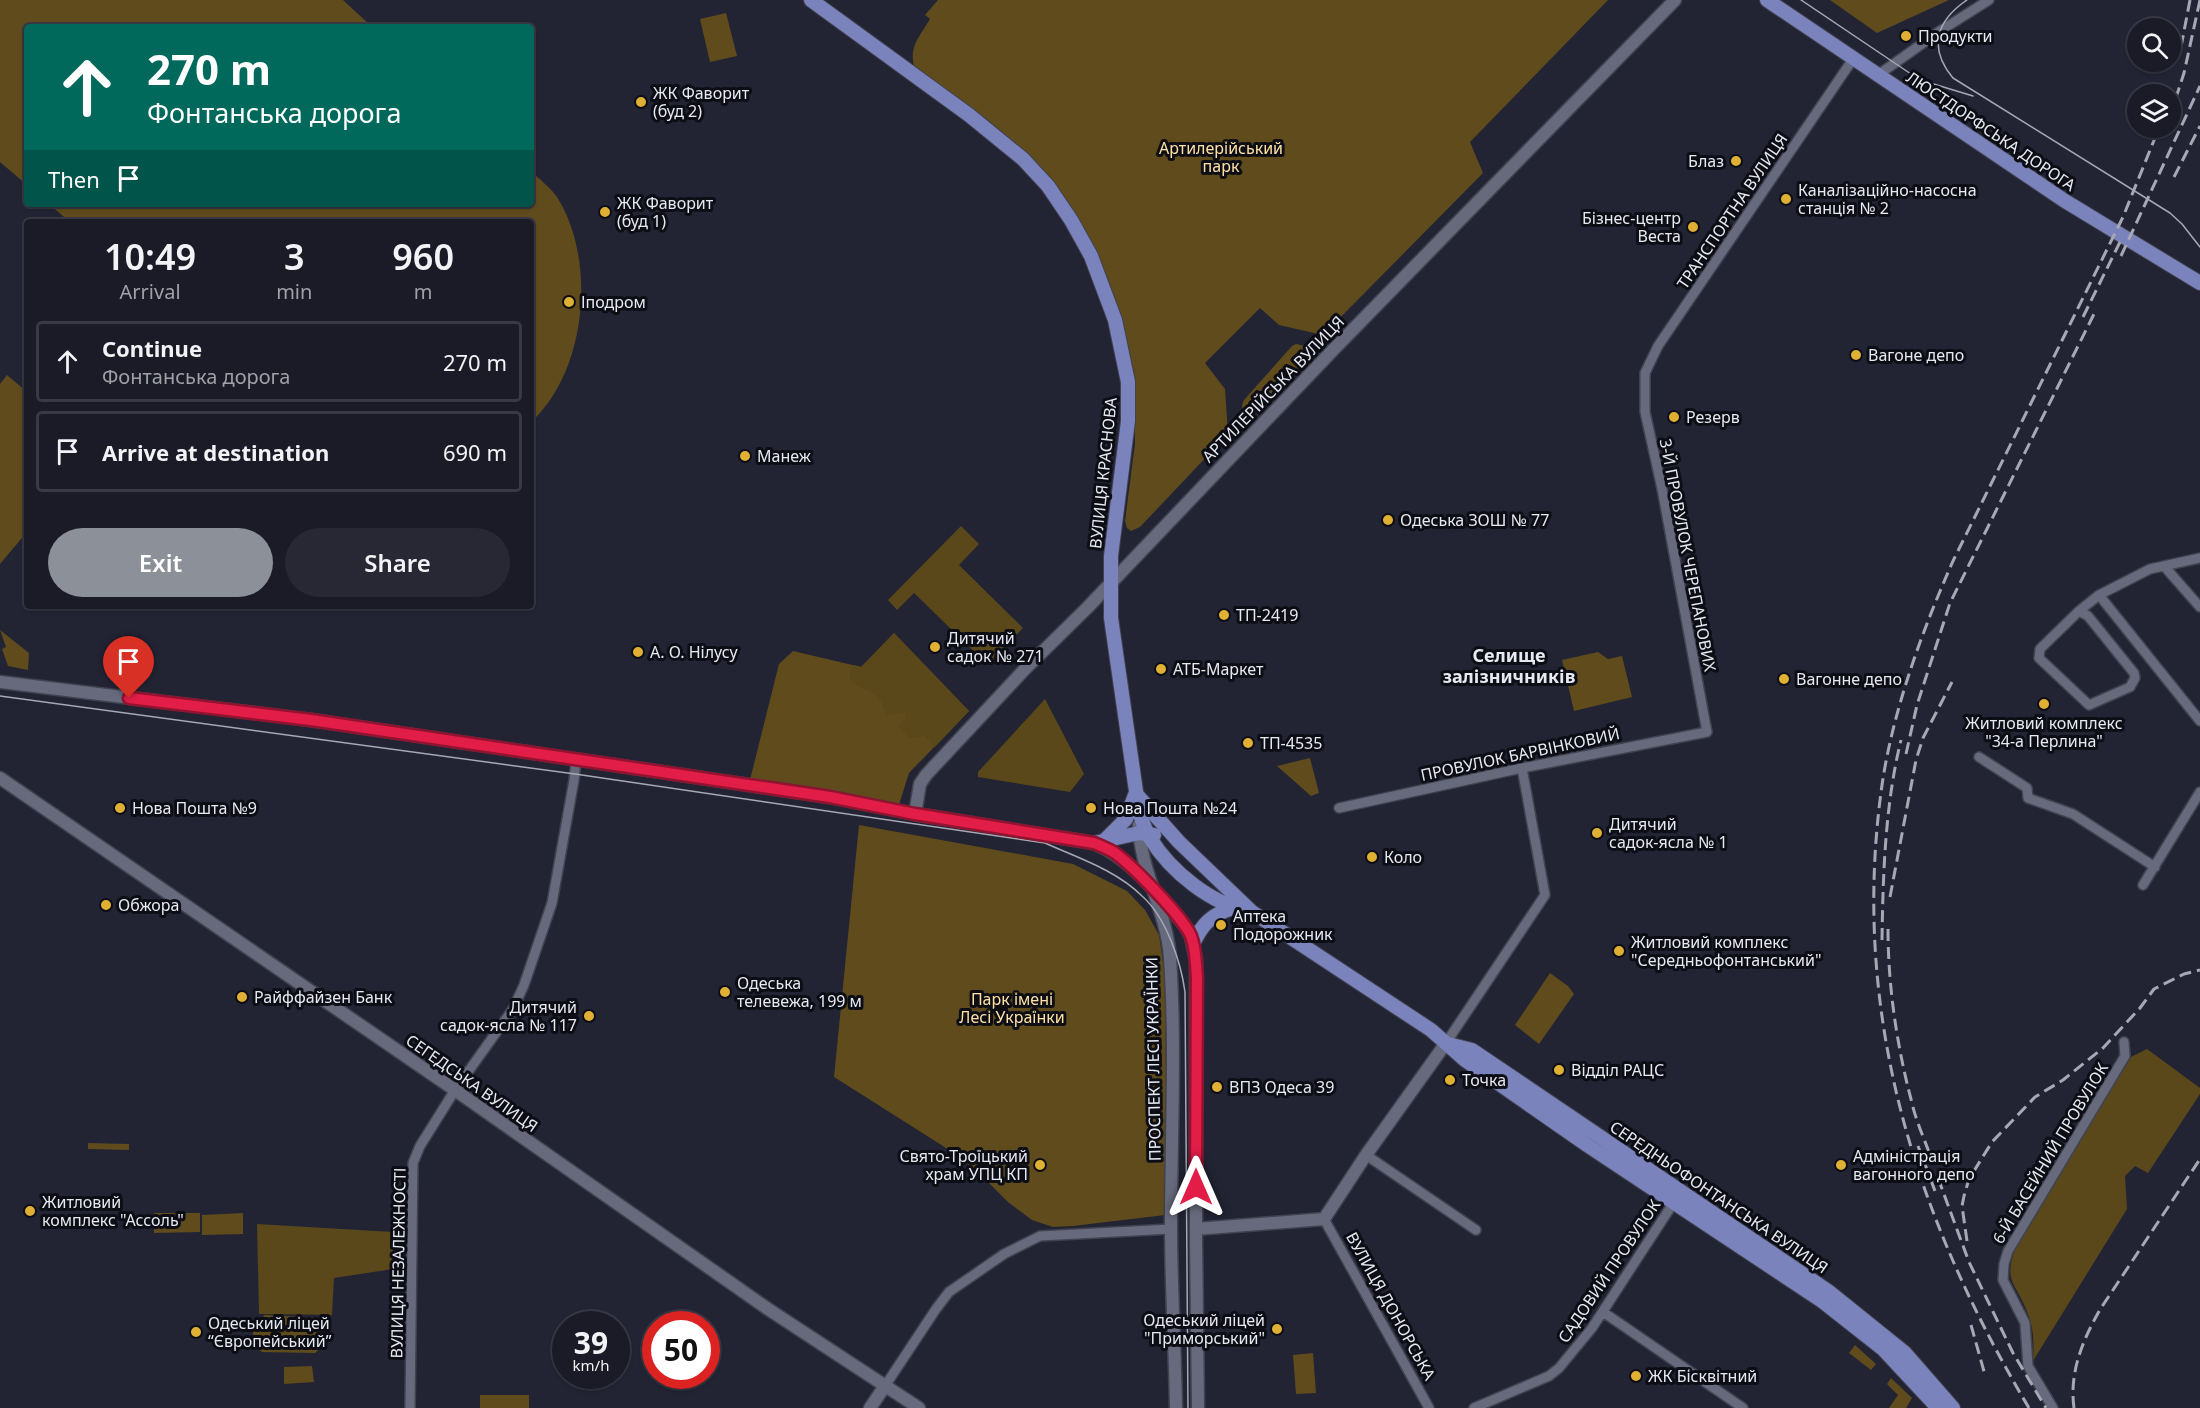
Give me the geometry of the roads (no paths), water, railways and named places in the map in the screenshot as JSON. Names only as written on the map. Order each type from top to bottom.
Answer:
[{"type":"main road","name":"ВУЛИЦЯ КРАСНОВА","points":[[811,0],[969,115],[1023,159],[1048,186],[1071,220],[1091,256],[1114,320],[1128,382],[1128,421],[1111,556],[1111,618],[1136,793]]},
{"type":"main road","name":"АРТИЛЕРІЙСЬКА ВУЛИЦЯ","points":[[915,814],[920,784],[926,775],[1025,669],[1333,350],[1675,0]]},
{"type":"main road","name":"ЛЮСТДОРФСЬКА ДОРОГА","points":[[1767,0],[2065,201],[2200,283]]},
{"type":"main road","points":[[0,686],[311,720],[830,797],[915,814],[1098,842],[1143,833],[1179,842]]},
{"type":"main road","name":"СЕГЕДСЬКА ВУЛИЦЯ","points":[[0,770],[4,781],[455,1090],[768,1310],[919,1408]]},
{"type":"main road","name":"СЕРЕДНЬОФОНТАНСЬКА ВУЛИЦЯ","points":[[1136,793],[1143,833],[1172,866],[1202,889],[1233,908],[1252,912]]},
{"type":"main road","name":"СЕРЕДНЬОФОНТАНСЬКА ВУЛИЦЯ","points":[[1136,793],[1179,842],[1252,912],[1431,1030],[1464,1060],[1822,1301],[1883,1349],[1938,1408]]},
{"type":"main road","points":[[1098,842],[1126,819],[1136,793]]},
{"type":"main road","name":"ПРОСПЕКТ ЛЕСІ УКРАЇНКИ","points":[[1143,833],[1154,891],[1167,934],[1172,1003],[1171,1229],[1176,1408]]},
{"type":"main road","name":"ПРОСПЕКТ ЛЕСІ УКРАЇНКИ","points":[[1098,842],[1122,859],[1154,891],[1185,926],[1193,944],[1197,978],[1198,1408]]},
{"type":"main road","points":[[1169,953],[1182,941],[1193,944],[1201,927],[1211,917],[1233,908]]},
{"type":"main road","name":"СЕРЕДНЬОФОНТАНСЬКА ВУЛИЦЯ","points":[[1446,1044],[1472,1050],[1828,1291],[1898,1346],[1953,1408]]},
{"type":"main road","points":[[1196,1229],[1324,1219],[1366,1155],[1446,1044]]},
{"type":"main road","points":[[870,1408],[885,1386]]},
{"type":"street","points":[[1878,75],[1989,0]]},
{"type":"street","name":"ТРАНСПОРТНА ВУЛИЦЯ","points":[[1644,383],[1648,363],[1658,346],[1853,59]]},
{"type":"street","name":"3-Й ПРОВУЛОК ЧЕРЕПАНОВИХ","points":[[1644,383],[1645,412],[1662,489],[1707,732]]},
{"type":"street","points":[[2079,611],[2088,616],[2134,673],[2135,678],[2130,687],[2089,705],[2039,658],[2040,649],[2079,611],[2099,595],[2150,569],[2200,558]]},
{"type":"street","points":[[2164,566],[2200,608]]},
{"type":"street","points":[[2099,595],[2200,721]]},
{"type":"street","name":"ПРОВУЛОК БАРВІНКОВИЙ","points":[[1339,808],[1522,768],[1707,732]]},
{"type":"street","points":[[1979,757],[2027,788],[2028,798],[2073,814],[2155,867]]},
{"type":"street","name":"ВУЛИЦЯ НЕЗАЛЕЖНОСТІ","points":[[410,1408],[413,1162],[420,1146],[455,1090],[513,1009],[524,985],[552,903],[576,761]]},
{"type":"street","points":[[1446,1044],[1545,894],[1522,768]]},
{"type":"street","points":[[2144,885],[2200,792]]},
{"type":"street","name":"6-Й БАСЕЙНИЙ ПРОВУЛОК","points":[[2054,1408],[2028,1366],[2025,1323],[2003,1280],[2004,1264],[2008,1251],[2125,1056],[2124,1042]]},
{"type":"street","points":[[1366,1155],[1476,1230]]},
{"type":"street","name":"САДОВИЙ ПРОВУЛОК","points":[[1474,1408],[1554,1372],[1592,1328],[1674,1202]]},
{"type":"street","name":"ВУЛИЦЯ ДОНОРСЬКА","points":[[1324,1219],[1429,1408]]},
{"type":"street","points":[[885,1386],[949,1292],[1005,1254],[1040,1236],[1171,1229]]},
{"type":"street","points":[[1603,1312],[1743,1408]]},
{"type":"street","points":[[1722,1408],[1729,1398]]},
{"type":"tram line","points":[[1801,0],[1911,74],[1927,82],[1973,96]]},
{"type":"tram line","points":[[1967,0],[1948,17],[1939,36],[1940,56],[1953,78],[2170,213],[2200,247]]},
{"type":"tram line","points":[[0,696],[575,774],[1045,843],[1096,865],[1121,879],[1151,905],[1165,928],[1176,954],[1185,992],[1188,1408]]},
{"type":"railway","points":[[2181,47],[2190,0]]},
{"type":"railway","points":[[2180,84],[2200,0]]},
{"type":"railway","points":[[2121,256],[2200,86]]},
{"type":"railway","points":[[2174,177],[2200,126]]},
{"type":"railway","points":[[2029,1408],[1988,1335],[1953,1261],[1924,1186],[1900,1109],[1884,1031],[1875,951],[1874,869],[1882,785],[1893,728],[1910,671],[1953,561],[2123,217],[2155,138]]},
{"type":"railway","points":[[2083,317],[2120,242]]},
{"type":"railway","points":[[1906,754],[1917,705],[1950,603],[2095,312]]},
{"type":"railway","points":[[1890,897],[1916,760],[1923,738],[1952,682]]},
{"type":"railway","points":[[1882,940],[1888,814],[1901,740]]},
{"type":"railway","points":[[1888,929],[1890,973],[1898,1039],[1914,1110],[1930,1155]]},
{"type":"railway","points":[[1967,1241],[1962,1206],[1964,1196],[1969,1179],[1992,1142],[2035,1097],[2063,1080],[2103,1048],[2140,1008],[2154,989],[2184,974],[2200,970]]},
{"type":"railway","points":[[1918,1146],[1935,1191]]},
{"type":"railway","points":[[2074,1408],[2076,1369],[2083,1344],[2094,1320],[2200,1159]]},
{"type":"railway","points":[[1938,1178],[1969,1262],[2013,1353],[2046,1408]]},
{"type":"railway","points":[[1971,1325],[1985,1375]]},
{"type":"place","name":"Продукти","points":[[1906,36]]},
{"type":"place","name":"ЖК Фаворит (буд 2)","points":[[641,102]]},
{"type":"place","name":"Блаз","points":[[1736,161]]},
{"type":"place","name":"Каналізаційно-насосна станція № 2","points":[[1786,199]]},
{"type":"place","name":"ЖК Фаворит (буд 1)","points":[[605,212]]},
{"type":"place","name":"Бізнес-центр Веста","points":[[1693,227]]},
{"type":"place","name":"Іподром","points":[[569,302]]},
{"type":"place","name":"Вагоне депо","points":[[1856,355]]},
{"type":"place","name":"Резерв","points":[[1674,417]]},
{"type":"place","name":"Манеж","points":[[745,456]]},
{"type":"place","name":"Одеська ЗОШ № 77","points":[[1388,520]]},
{"type":"place","name":"ТП-2419","points":[[1224,615]]},
{"type":"place","name":"Дитячий садок № 271","points":[[935,647]]},
{"type":"place","name":"А. О. Нілусу","points":[[638,652]]},
{"type":"place","name":"АТБ-Маркет","points":[[1161,669]]},
{"type":"place","name":"Вагонне депо","points":[[1784,679]]},
{"type":"place","name":"Житловий комплекс \"34-а Перлина\"","points":[[2044,704]]},
{"type":"place","name":"ТП-4535","points":[[1248,743]]},
{"type":"place","name":"Нова Пошта №9","points":[[120,808]]},
{"type":"place","name":"Нова Пошта №24","points":[[1091,808]]},
{"type":"place","name":"Дитячий садок-ясла № 1","points":[[1597,833]]},
{"type":"place","name":"Коло","points":[[1372,857]]},
{"type":"place","name":"Обжора","points":[[106,905]]},
{"type":"place","name":"Аптека Подорожник","points":[[1221,925]]},
{"type":"place","name":"Житловий комплекс \"Середньофонтанський\"","points":[[1619,951]]},
{"type":"place","name":"Одеська телевежа, 199 м","points":[[725,992]]},
{"type":"place","name":"Райффайзен Банк","points":[[242,997]]},
{"type":"place","name":"Дитячий садок-ясла № 117","points":[[589,1016]]},
{"type":"place","name":"Відділ РАЦС","points":[[1559,1070]]},
{"type":"place","name":"Точка","points":[[1450,1080]]},
{"type":"place","name":"ВПЗ Одеса 39","points":[[1217,1087]]},
{"type":"place","name":"Свято-Троїцький храм УПЦ КП","points":[[1040,1165]]},
{"type":"place","name":"Адміністрація вагонного депо","points":[[1841,1165]]},
{"type":"place","name":"Житловий комплекс \"Ассоль\"","points":[[30,1211]]},
{"type":"place","name":"Одеський ліцей \"Приморський\"","points":[[1277,1329]]},
{"type":"place","name":"Одеський ліцей “Європейський”","points":[[196,1332]]},
{"type":"place","name":"ЖК Бісквітний","points":[[1636,1376]]},
{"type":"district","name":"Селище залізничників","points":[[1509,665]]},
{"type":"park label","name":"Артилерійський парк","points":[[1221,157]]},
{"type":"park label","name":"Парк імені Лесі Українки","points":[[1012,1008]]}]
